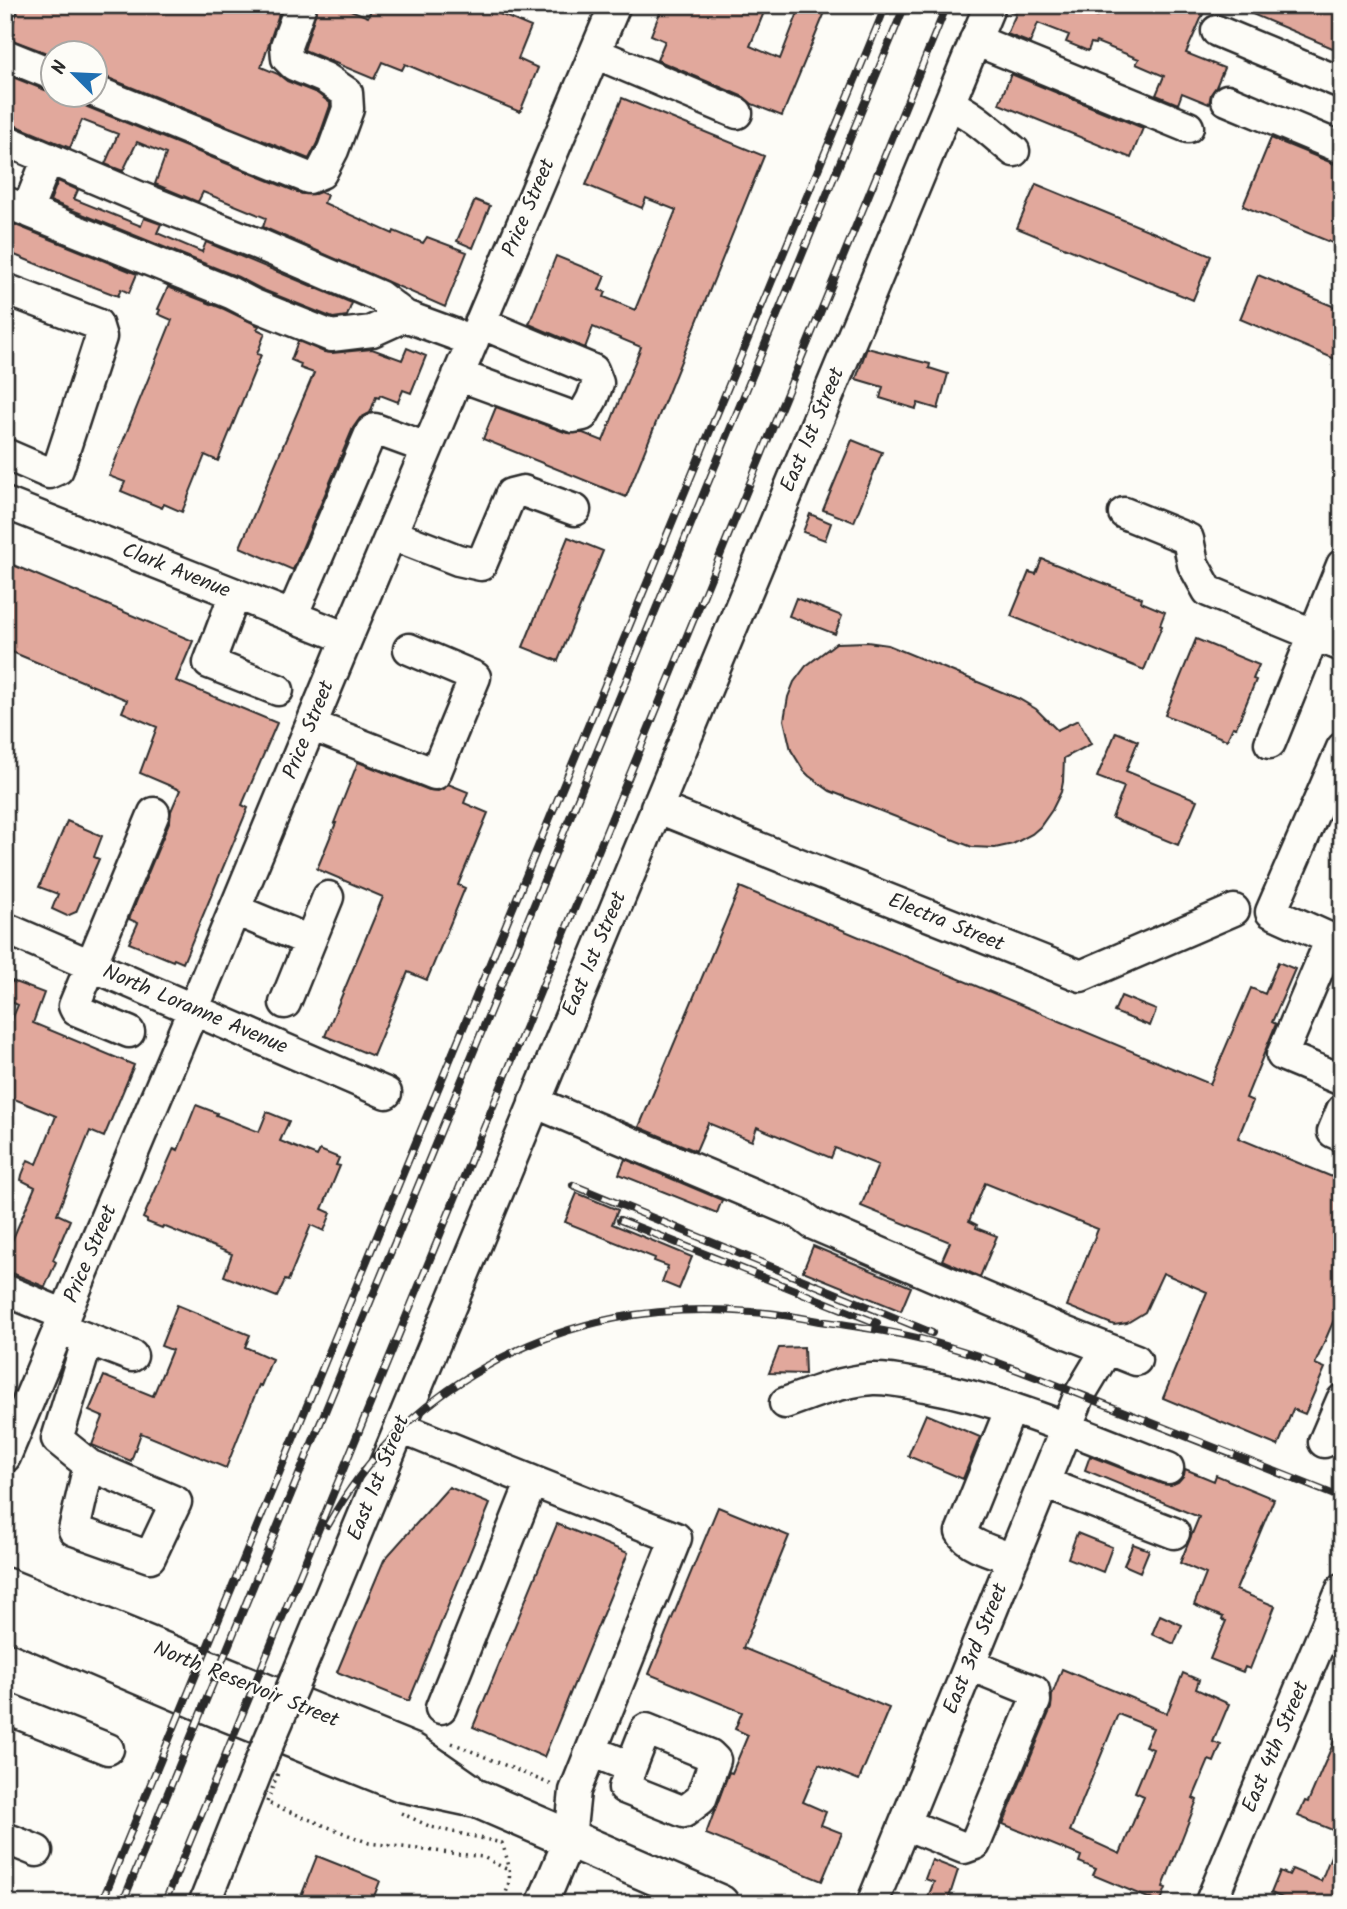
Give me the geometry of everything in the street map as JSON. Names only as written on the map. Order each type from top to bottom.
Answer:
[{"type":"main road","name":"North Reservoir Street","points":[[5,1587],[413,1753],[478,1799]]},
{"type":"main road","name":"North Reservoir Street","points":[[5,1618],[214,1707],[403,1783],[478,1799]]},
{"type":"main road","points":[[478,1799],[720,1904]]},
{"type":"street","points":[[108,97],[309,178],[321,173],[333,150],[348,109],[347,93],[325,78],[294,65],[287,58],[286,46],[301,5]]},
{"type":"street","name":"Price Street","points":[[5,1457],[615,5]]},
{"type":"street","name":"East 1st Street","points":[[204,1904],[264,1753],[401,1428],[422,1370],[990,5]]},
{"type":"street","points":[[1217,31],[1342,83]]},
{"type":"street","points":[[975,40],[1188,127]]},
{"type":"street","points":[[595,53],[737,113]]},
{"type":"street","points":[[5,55],[38,68]]},
{"type":"street","points":[[1227,100],[1342,148]]},
{"type":"street","points":[[949,104],[975,119],[1014,151]]},
{"type":"street","points":[[5,140],[379,296],[405,316],[477,332],[593,370],[598,383],[583,415],[573,417],[458,375]]},
{"type":"street","points":[[48,158],[16,207],[331,336],[372,331],[405,316]]},
{"type":"street","points":[[5,289],[97,324],[101,337],[58,469],[49,473],[5,454]]},
{"type":"street","points":[[292,616],[371,432],[375,429],[427,449]]},
{"type":"street","points":[[391,534],[481,565],[511,494],[523,491],[576,510]]},
{"type":"street","name":"Clark Avenue","points":[[5,503],[347,638]]},
{"type":"street","points":[[1124,513],[1188,538],[1193,564],[1208,591],[1342,646]]},
{"type":"street","points":[[1270,743],[1342,565]]},
{"type":"street","points":[[235,594],[209,663],[278,690]]},
{"type":"street","points":[[311,724],[435,774],[475,677],[409,649]]},
{"type":"street","points":[[1342,748],[1270,912],[1336,941],[1282,1055],[1342,1080]]},
{"type":"street","name":"Electra Street","points":[[656,807],[1081,976],[1234,910]]},
{"type":"street","points":[[129,1032],[76,1010],[74,1006],[155,813]]},
{"type":"street","points":[[285,1003],[328,897]]},
{"type":"street","points":[[234,910],[310,942]]},
{"type":"street","name":"North Loranne Avenue","points":[[5,928],[386,1093]]},
{"type":"street","points":[[534,1102],[800,1214],[813,1224],[1067,1333],[1136,1360]]},
{"type":"street","points":[[1342,1110],[1333,1132],[1342,1136]]},
{"type":"street","points":[[5,1290],[62,1321],[88,1339],[132,1356]]},
{"type":"street","points":[[1067,1333],[1080,1394]]},
{"type":"street","points":[[88,1339],[57,1440],[89,1465]]},
{"type":"street","name":"East 3rd Street","points":[[872,1904],[1080,1394],[1107,1349]]},
{"type":"street","points":[[785,1403],[835,1385],[890,1379],[957,1392],[1011,1408],[1168,1468]]},
{"type":"street","points":[[1324,1442],[1342,1400]]},
{"type":"street","points":[[1011,1408],[961,1532],[964,1539],[1013,1559]]},
{"type":"street","points":[[401,1428],[676,1538],[575,1791],[570,1838],[542,1904]]},
{"type":"street","points":[[441,1707],[532,1481]]},
{"type":"street","points":[[1044,1483],[1174,1533]]},
{"type":"street","name":"East 4th Street","points":[[1210,1904],[1342,1589]]},
{"type":"street","points":[[905,1824],[964,1848],[975,1844],[1035,1701],[1034,1691],[970,1665]]},
{"type":"street","points":[[5,1707],[108,1749]]},
{"type":"street","points":[[591,1751],[631,1767]]},
{"type":"street","points":[[5,1838],[37,1851]]},
{"type":"path","points":[[267,1802],[369,1843],[483,1857],[511,1872]]},
{"type":"building","points":[[20,5],[282,5],[261,67],[317,93],[330,103],[330,106],[309,159],[108,78],[108,38],[38,38],[38,50],[7,38]]},
{"type":"building","points":[[318,5],[338,5],[368,17],[373,5],[478,5],[531,27],[518,59],[538,68],[520,112],[405,64],[402,70],[382,62],[374,79],[304,50]]},
{"type":"building","points":[[663,5],[767,5],[750,46],[780,59],[801,5],[828,5],[782,116],[657,60],[665,41],[651,35]]},
{"type":"building","points":[[1007,5],[1070,5],[1097,17],[1102,5],[1207,5],[1186,53],[1224,68],[1209,104],[1182,93],[1178,104],[1156,95],[1164,76],[1136,64],[1139,59],[1096,42],[1091,43],[1088,51],[1066,42],[1069,35],[1038,23],[1030,43],[1007,34],[1016,14],[1006,10]]},
{"type":"building","points":[[1231,5],[1342,5],[1342,52]]},
{"type":"building","points":[[5,74],[38,87],[38,108],[89,108],[302,194],[320,192],[327,195],[324,203],[393,234],[394,231],[423,243],[427,237],[467,252],[445,307],[263,227],[266,218],[203,192],[198,202],[155,184],[166,154],[137,142],[123,171],[105,164],[118,134],[82,120],[70,148],[5,123],[5,103],[10,90],[5,88]]},
{"type":"building","points":[[1011,74],[1143,128],[1131,158],[999,104]]},
{"type":"building","points":[[622,98],[764,156],[626,497],[483,439],[496,407],[567,433],[583,433],[603,441],[641,347],[593,327],[585,348],[529,324],[556,256],[605,276],[599,290],[606,292],[604,297],[635,310],[676,210],[646,198],[642,208],[586,185]]},
{"type":"building","points":[[1271,138],[1342,167],[1342,247],[1243,206]]},
{"type":"building","points":[[58,181],[78,190],[74,199],[141,226],[144,218],[161,224],[157,233],[202,252],[206,242],[352,303],[347,316],[333,318],[50,201]]},
{"type":"building","points":[[1036,184],[1211,256],[1193,300],[1017,228]]},
{"type":"building","points":[[475,200],[490,206],[473,248],[457,241]]},
{"type":"building","points":[[13,224],[137,274],[129,293],[121,289],[118,296],[5,251],[5,243]]},
{"type":"building","points":[[1258,275],[1342,310],[1342,362],[1240,319]]},
{"type":"building","points":[[168,287],[224,309],[259,326],[257,329],[265,333],[257,354],[261,355],[218,461],[205,455],[182,512],[164,504],[162,508],[121,491],[125,482],[109,476],[172,320],[158,314]]},
{"type":"building","points":[[298,341],[332,353],[372,349],[402,360],[407,348],[426,356],[411,393],[403,390],[398,402],[380,395],[379,398],[376,397],[370,413],[360,418],[353,428],[293,570],[240,547],[314,373],[300,368],[301,364],[291,360]]},
{"type":"building","points":[[867,348],[930,364],[929,368],[948,374],[938,409],[918,403],[916,409],[880,398],[883,387],[856,379]]},
{"type":"building","points":[[852,440],[882,452],[854,522],[823,510]]},
{"type":"building","points":[[810,514],[831,523],[825,540],[803,532]]},
{"type":"building","points":[[568,537],[603,551],[558,661],[523,647]]},
{"type":"building","points":[[1042,559],[1142,598],[1141,602],[1165,612],[1144,670],[1011,616],[1029,572],[1036,574]]},
{"type":"building","points":[[13,565],[193,641],[176,681],[277,723],[242,805],[248,808],[183,963],[129,943],[138,923],[129,919],[180,790],[140,773],[157,727],[122,712],[127,700],[5,649],[5,583]]},
{"type":"building","points":[[796,598],[842,616],[835,634],[789,616]]},
{"type":"building","points":[[1196,639],[1259,665],[1253,679],[1256,680],[1236,728],[1233,727],[1227,740],[1165,715]]},
{"type":"building","points":[[867,642],[888,645],[1019,699],[1036,709],[1057,730],[1078,720],[1091,744],[1064,758],[1061,792],[1040,827],[1013,844],[995,848],[972,847],[830,791],[804,771],[791,750],[784,720],[794,682],[806,666],[836,643]]},
{"type":"building","points":[[1116,732],[1138,741],[1126,771],[1197,800],[1178,845],[1112,818],[1124,787],[1097,777]]},
{"type":"building","points":[[358,762],[429,790],[438,791],[448,784],[468,792],[464,803],[488,813],[458,885],[465,888],[427,980],[408,972],[373,1056],[325,1036],[383,897],[317,869]]},
{"type":"building","points":[[67,821],[102,836],[94,857],[99,859],[76,912],[67,916],[52,909],[58,894],[39,887]]},
{"type":"building","points":[[740,887],[1210,1084],[1251,988],[1265,994],[1278,962],[1295,969],[1272,1022],[1276,1024],[1246,1098],[1253,1101],[1238,1138],[1342,1181],[1342,1301],[1315,1364],[1325,1368],[1305,1414],[1293,1409],[1278,1446],[1163,1398],[1207,1292],[1163,1273],[1145,1312],[1127,1323],[1114,1325],[1067,1306],[1098,1229],[985,1183],[969,1221],[977,1225],[976,1228],[997,1236],[980,1277],[942,1260],[950,1242],[861,1206],[878,1165],[835,1148],[831,1158],[757,1127],[752,1141],[708,1123],[696,1151],[639,1127]]},
{"type":"building","points":[[12,981],[44,993],[33,1023],[134,1065],[104,1137],[90,1131],[57,1214],[70,1220],[45,1287],[5,1270],[5,1257],[35,1187],[21,1180],[22,1175],[28,1160],[37,1164],[56,1116],[7,1096],[11,1087],[5,1085],[5,1036],[18,1005],[5,999]]},
{"type":"building","points":[[1121,996],[1156,1010],[1150,1026],[1114,1012]]},
{"type":"building","points":[[196,1105],[259,1132],[267,1112],[289,1121],[280,1141],[317,1156],[320,1150],[339,1158],[336,1165],[340,1166],[322,1209],[331,1213],[324,1231],[311,1225],[288,1281],[285,1280],[277,1297],[224,1276],[232,1254],[147,1222],[143,1218],[174,1148],[178,1150]]},
{"type":"building","points":[[625,1159],[722,1200],[717,1213],[619,1174]]},
{"type":"building","points":[[577,1193],[618,1210],[612,1224],[692,1257],[679,1289],[662,1282],[668,1266],[654,1261],[655,1258],[565,1222]]},
{"type":"building","points":[[813,1246],[911,1287],[901,1311],[803,1271]]},
{"type":"building","points":[[177,1305],[250,1335],[245,1347],[272,1359],[226,1468],[141,1433],[131,1461],[92,1445],[103,1417],[89,1411],[104,1376],[153,1396],[172,1350],[161,1346]]},
{"type":"building","points":[[804,1347],[805,1374],[769,1373],[779,1348]]},
{"type":"building","points":[[926,1414],[980,1437],[963,1479],[908,1456]]},
{"type":"building","points":[[1090,1456],[1162,1484],[1171,1485],[1178,1482],[1185,1469],[1214,1481],[1216,1475],[1274,1499],[1236,1590],[1275,1606],[1250,1669],[1245,1667],[1243,1672],[1210,1659],[1226,1621],[1222,1620],[1223,1617],[1194,1605],[1206,1574],[1180,1563],[1199,1517],[1085,1470]]},
{"type":"building","points":[[449,1487],[490,1504],[409,1701],[337,1672],[384,1560]]},
{"type":"building","points":[[718,1507],[789,1536],[743,1648],[889,1708],[859,1780],[819,1764],[803,1802],[826,1812],[821,1825],[842,1833],[822,1881],[706,1834],[729,1772],[732,1773],[748,1735],[735,1729],[742,1712],[649,1674]]},
{"type":"building","points":[[557,1524],[628,1553],[544,1757],[473,1727]]},
{"type":"building","points":[[1077,1533],[1112,1547],[1103,1572],[1068,1558]]},
{"type":"building","points":[[1133,1544],[1149,1550],[1140,1572],[1124,1565]]},
{"type":"building","points":[[1160,1615],[1182,1625],[1174,1644],[1152,1634]]},
{"type":"building","points":[[1062,1669],[1167,1713],[1183,1673],[1199,1680],[1196,1689],[1229,1704],[1213,1742],[1221,1745],[1214,1762],[1209,1760],[1193,1798],[1197,1800],[1163,1887],[1166,1888],[1160,1903],[1093,1875],[1096,1869],[1079,1862],[1081,1856],[1003,1824],[1051,1708],[1052,1695]],"holes":[[[1118,1714],[1153,1728],[1145,1746],[1153,1749],[1135,1792],[1144,1796],[1120,1854],[1070,1831]]]},
{"type":"building","points":[[1342,1723],[1342,1904],[1296,1904],[1271,1893],[1280,1871],[1289,1875],[1292,1869],[1321,1881],[1340,1833],[1298,1816],[1305,1801],[1308,1802]]},
{"type":"building","points":[[317,1856],[380,1881],[371,1904],[298,1904]]},
{"type":"building","points":[[932,1860],[958,1870],[947,1904],[925,1904],[934,1882],[925,1879]]},
{"type":"railway","points":[[101,1904],[886,5]]},
{"type":"railway","points":[[122,1904],[905,5]]},
{"type":"railway","points":[[164,1904],[947,5]]},
{"type":"railway","points":[[573,1185],[932,1333]]},
{"type":"railway","points":[[620,1220],[877,1323]]},
{"type":"railway","points":[[328,1525],[359,1477],[396,1435],[438,1398],[485,1367],[549,1337],[581,1326],[614,1318],[682,1310],[777,1314],[931,1341],[1016,1369],[1342,1498]]}]
